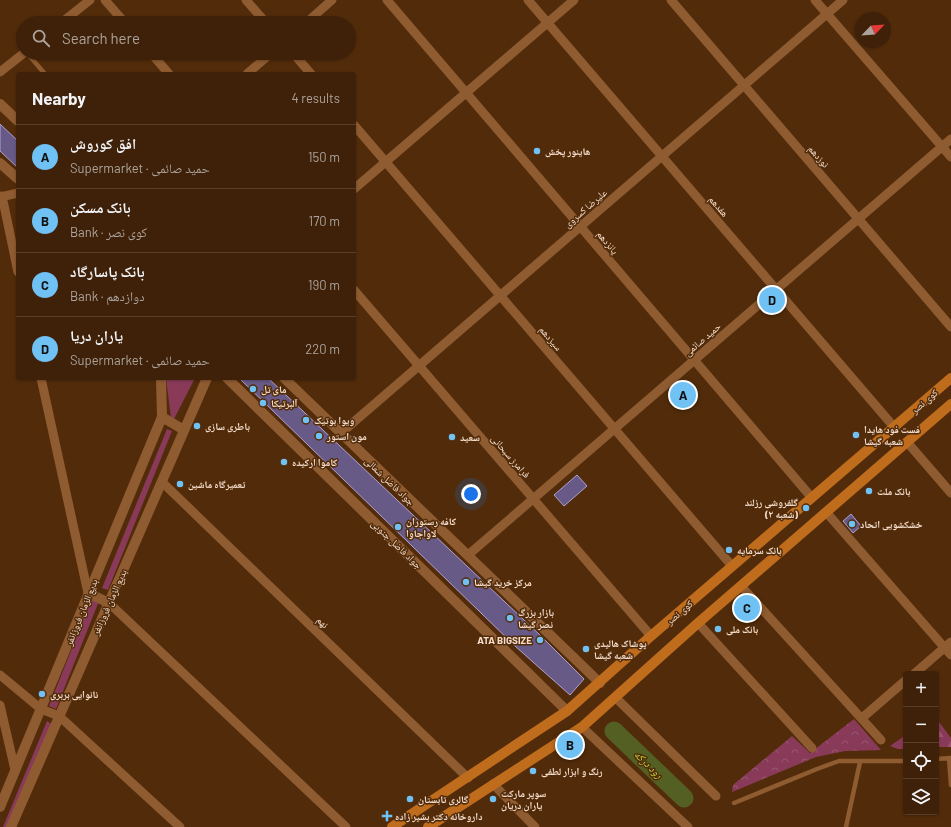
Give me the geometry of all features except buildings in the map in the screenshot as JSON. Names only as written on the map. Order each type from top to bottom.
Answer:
[{"type":"main road","name":"کوی نصر","points":[[392,827],[567,711],[651,636],[951,378]]},
{"type":"main road","name":"کوی نصر","points":[[429,827],[582,727],[698,623],[951,404]]},
{"type":"street","points":[[70,16],[90,0]]},
{"type":"street","points":[[105,0],[119,16]]},
{"type":"street","points":[[246,0],[260,16]]},
{"type":"street","points":[[314,16],[332,0]]},
{"type":"street","name":"پانزدهم","points":[[387,0],[812,498]]},
{"type":"street","name":"هفدهم","points":[[528,0],[894,427]]},
{"type":"street","points":[[356,187],[574,0]]},
{"type":"street","name":"نوزدهم","points":[[670,0],[951,327]]},
{"type":"street","points":[[815,0],[951,157]]},
{"type":"street","name":"علیرضا کسروی","points":[[341,434],[843,0]]},
{"type":"street","points":[[0,72],[16,60]]},
{"type":"street","points":[[157,60],[167,72]]},
{"type":"street","points":[[249,72],[263,60]]},
{"type":"street","points":[[299,60],[309,72]]},
{"type":"street","points":[[0,104],[16,119]]},
{"type":"street","name":"سیزدهم","points":[[356,127],[732,566]]},
{"type":"street","name":"حمید صائمی","points":[[468,555],[951,139]]},
{"type":"street","points":[[0,163],[16,177]]},
{"type":"street","points":[[16,193],[1,196],[16,263]]},
{"type":"street","name":"فرامرز سبحانی","points":[[356,292],[651,636]]},
{"type":"street","points":[[41,380],[88,593],[109,603],[346,827]]},
{"type":"street","points":[[161,380],[162,417],[184,430]]},
{"type":"street","name":"بدیع‌ الزمان فروزانفر","points":[[13,826],[59,716],[206,380]]},
{"type":"street","name":"جواد فاضل جنوبی","points":[[229,380],[567,711]]},
{"type":"street","name":"جواد فاضل شمالی","points":[[286,380],[600,683]]},
{"type":"street","name":"بدیع الزمان فروزانفر","points":[[0,807],[162,417]]},
{"type":"street","points":[[907,442],[951,493]]},
{"type":"street","name":"نهم","points":[[162,482],[468,778]]},
{"type":"street","points":[[826,512],[948,645],[951,655]]},
{"type":"street","points":[[741,586],[881,740]]},
{"type":"street","points":[[698,623],[812,748]]},
{"type":"street","points":[[918,671],[948,645]]},
{"type":"street","points":[[0,675],[42,709],[59,716],[180,827]]},
{"type":"street","points":[[862,718],[903,683]]},
{"type":"street","points":[[616,698],[716,796]]},
{"type":"street","points":[[0,705],[15,770]]},
{"type":"street","points":[[582,727],[688,827]]},
{"type":"street","points":[[493,784],[535,827]]},
{"type":"lane","points":[[32,60],[43,72]]},
{"type":"lane","points":[[939,759],[950,758],[951,785]]},
{"type":"lane","points":[[734,803],[839,761],[903,761]]},
{"type":"lane","points":[[846,827],[860,762]]},
{"type":"green space","points":[[166,380],[194,380],[174,419],[171,418]]},
{"type":"green space","points":[[167,429],[172,431],[108,590],[102,588]]},
{"type":"green space","points":[[92,598],[99,601],[56,709],[49,706]]},
{"type":"green space","points":[[854,719],[881,750],[845,751],[816,757],[732,792],[733,785],[792,736],[810,753]]},
{"type":"green space","points":[[47,721],[53,725],[10,827],[3,827]]},
{"type":"green space","points":[[939,722],[951,738],[951,747],[939,747]]},
{"type":"green space","points":[[903,737],[903,749],[890,746]]},
{"type":"waterway","name":"رود درکه","points":[[614,731],[684,798]]},
{"type":"place","name":"هاينور پخش","points":[[537,151]]},
{"type":"place","name":"یاران دریا","points":[[772,300]]},
{"type":"place","name":"مای تل","points":[[253,389]]},
{"type":"place","name":"افق کوروش","points":[[683,395]]},
{"type":"place","name":"آلبرتیکا","points":[[263,403]]},
{"type":"place","name":"ویوا بوتیک","points":[[306,420]]},
{"type":"place","name":"باطری سازی","points":[[197,426]]},
{"type":"place","name":"فست فود هایدا شعبه گیشا","points":[[856,435]]},
{"type":"place","name":"مون استور","points":[[319,436]]},
{"type":"place","name":"سعید","points":[[452,437]]},
{"type":"place","name":"کاموا ارکیده","points":[[284,462]]},
{"type":"place","name":"تعمیرگاه ماشین","points":[[180,484]]},
{"type":"place","name":"بانک ملت","points":[[869,491]]},
{"type":"place","name":"گلفروشی رزلند (شعبه ۲)","points":[[806,508]]},
{"type":"place","name":"خشکشویی اتحاد","points":[[852,524]]},
{"type":"place","name":"کافه رستوران لاواجاوا","points":[[398,527]]},
{"type":"place","name":"بانک سرمایه","points":[[729,550]]},
{"type":"place","name":"مرکز خرید گیشا","points":[[466,582]]},
{"type":"place","name":"بانک پاسارگاد","points":[[747,608]]},
{"type":"place","name":"بازار بزرگ نصر گیشا","points":[[510,618]]},
{"type":"place","name":"بانک ملی","points":[[718,629]]},
{"type":"place","name":"ATA BIGSIZE","points":[[540,640]]},
{"type":"place","name":"پوشاک هالیدی شعبه گیشا","points":[[586,649]]},
{"type":"place","name":"نانوایی بربری","points":[[42,694]]},
{"type":"place","name":"بانک مسکن","points":[[570,745]]},
{"type":"place","name":"رنگ و ابزار لطفی","points":[[533,771]]},
{"type":"place","name":"گالری تابستان","points":[[410,799]]},
{"type":"place","name":"سوپر مارکت یاران دریان","points":[[493,799]]},
{"type":"place","name":"داروخانه دکتر بشیر زاده","points":[[387,816]]}]
